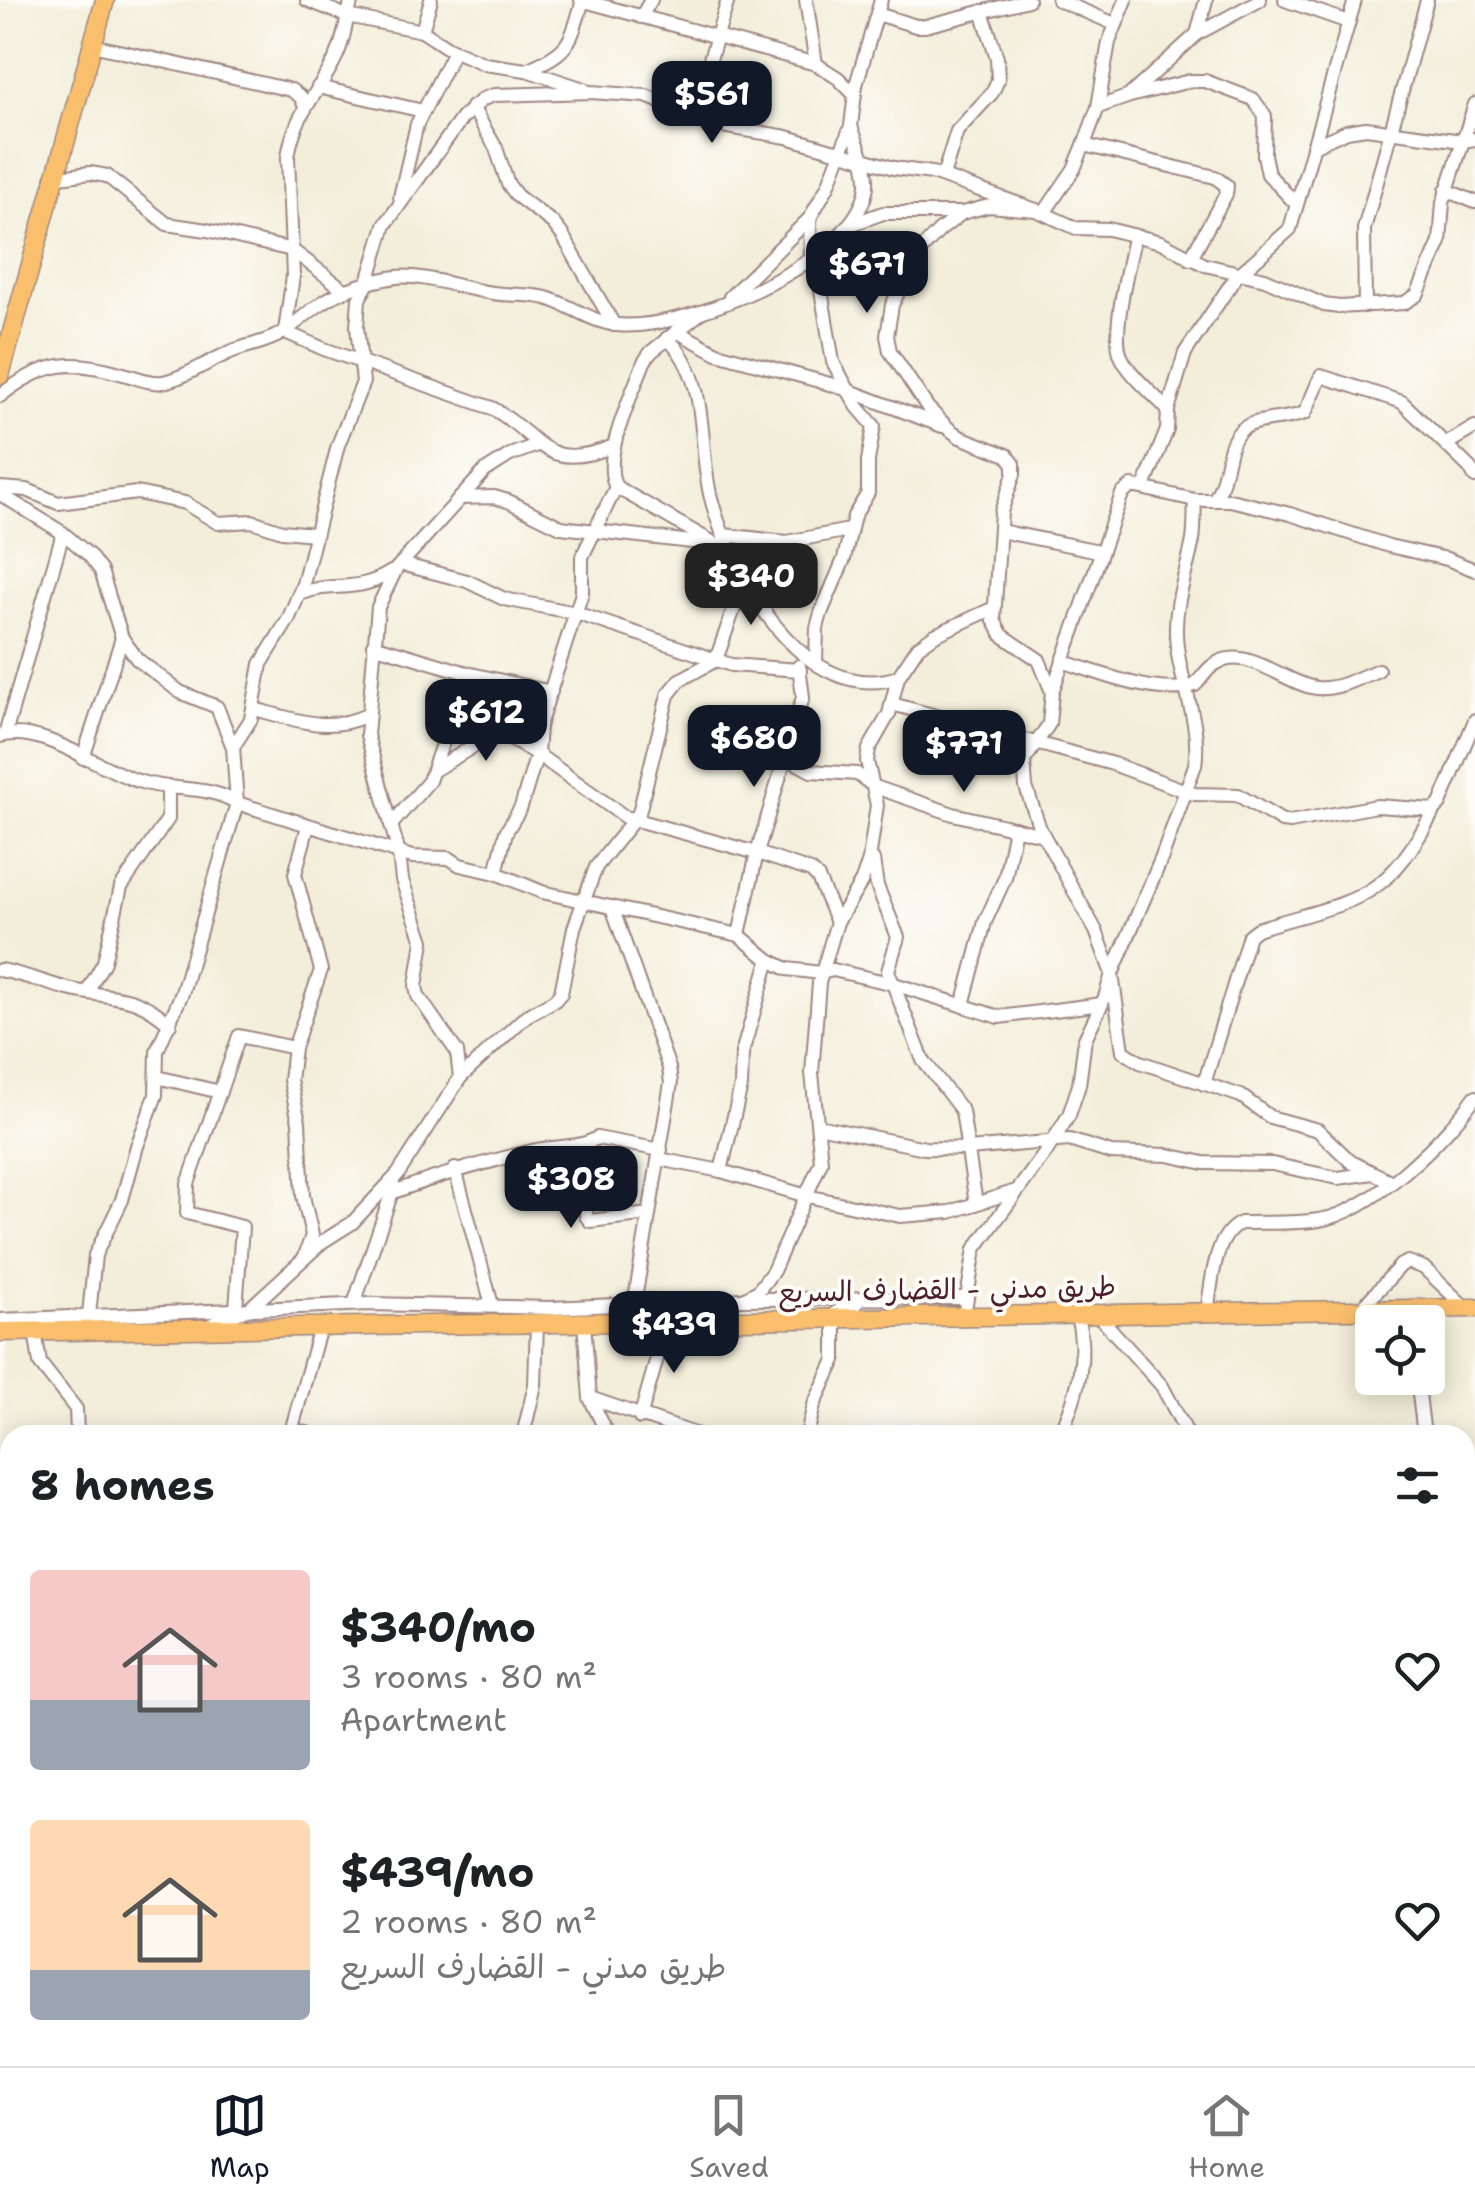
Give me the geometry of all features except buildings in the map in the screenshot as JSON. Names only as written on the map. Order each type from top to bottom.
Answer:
[{"type":"highway","points":[[0,376],[104,0]]},
{"type":"highway","name":"طريق مدني - القضارف السريع","points":[[0,1332],[667,1323],[834,1318],[965,1307],[1076,1315],[1355,1310]]},
{"type":"highway","name":"طريق مدني - القضارف السريع","points":[[1445,1311],[1471,1308]]},
{"type":"street","points":[[308,0],[347,16],[422,31],[485,64],[526,70],[591,92]]},
{"type":"street","points":[[284,332],[292,292],[288,157],[293,127],[338,53],[352,0]]},
{"type":"street","points":[[422,31],[431,0]]},
{"type":"street","points":[[526,70],[551,60],[566,46],[582,0],[816,64],[854,94]]},
{"type":"street","points":[[641,17],[651,0]]},
{"type":"street","points":[[661,100],[703,82],[728,0]]},
{"type":"street","points":[[806,0],[816,64]]},
{"type":"street","points":[[724,302],[810,218],[828,186],[851,126],[854,94],[878,7],[916,26],[1028,0]]},
{"type":"street","points":[[1058,0],[1115,24]]},
{"type":"street","points":[[1040,211],[1074,169],[1084,145],[1098,107],[1105,56],[1126,0]]},
{"type":"street","points":[[1196,34],[1206,0]]},
{"type":"street","points":[[1130,96],[1196,34],[1260,0]]},
{"type":"street","points":[[1285,0],[1348,22]]},
{"type":"street","points":[[1144,487],[1167,430],[1168,410],[1185,353],[1230,285],[1290,229],[1355,0]]},
{"type":"street","points":[[1365,306],[1364,229],[1427,0]]},
{"type":"street","points":[[942,176],[957,132],[992,93],[998,80],[997,58],[982,11]]},
{"type":"street","points":[[92,45],[291,90],[305,106]]},
{"type":"street","points":[[398,205],[412,141],[454,50]]},
{"type":"street","points":[[1098,107],[1190,81],[1204,81],[1253,99],[1260,104],[1264,116],[1268,174],[1296,204]]},
{"type":"street","points":[[318,87],[423,111]]},
{"type":"street","points":[[233,746],[254,709],[261,664],[299,594],[342,432],[360,392],[363,364],[359,300],[384,225],[472,107],[494,95],[627,92],[661,100],[716,125],[787,137],[863,160],[942,176],[1076,228],[1108,229],[1161,242],[1205,266],[1243,272],[1340,308],[1404,303],[1417,296],[1440,242],[1446,190],[1468,140],[1475,104]]},
{"type":"street","points":[[472,107],[496,148],[508,184],[563,236],[614,325]]},
{"type":"street","points":[[0,396],[24,377],[63,364],[102,368],[161,382],[242,347],[268,341],[322,302],[346,291],[397,276],[496,294],[540,296],[614,325],[631,326],[701,312],[770,286],[810,259],[845,227],[865,196],[868,176],[851,126]]},
{"type":"street","points":[[1313,146],[1355,129],[1468,140]]},
{"type":"street","points":[[1084,145],[1215,176],[1227,186],[1190,259]]},
{"type":"street","points":[[52,178],[100,174],[167,224],[292,250],[346,291]]},
{"type":"street","points":[[1446,190],[1475,202]]},
{"type":"street","points":[[845,227],[883,213],[962,213],[989,206],[1040,211]]},
{"type":"street","points":[[962,213],[924,244],[898,290],[888,322],[890,351],[928,408],[948,429],[960,438],[1007,454],[1014,464],[1000,532],[994,620],[1002,636],[1039,660],[1052,692]]},
{"type":"street","points":[[810,218],[810,259],[820,284],[833,362],[857,406],[874,426],[868,493],[849,530],[844,559],[816,628],[816,662]]},
{"type":"street","points":[[1134,238],[1122,304],[1119,350],[1128,366],[1168,410]]},
{"type":"street","points":[[701,312],[644,362],[614,446],[610,470],[616,487],[720,540]]},
{"type":"street","points":[[284,332],[492,408],[537,445],[577,456],[614,446]]},
{"type":"street","points":[[672,335],[717,353],[849,391],[948,429]]},
{"type":"street","points":[[672,335],[689,364],[720,540],[761,608],[792,644],[837,674],[885,681],[898,676]]},
{"type":"street","points":[[1215,498],[1239,432],[1248,426],[1306,413],[1322,376],[1402,402],[1475,477]]},
{"type":"street","points":[[1446,444],[1475,427]]},
{"type":"street","points":[[460,1078],[457,1052],[418,996],[423,942],[402,880],[399,854],[368,735],[373,646],[378,608],[399,566],[497,461],[537,445]]},
{"type":"street","points":[[496,873],[506,832],[521,807],[537,754],[539,726],[582,593],[582,557],[616,487]]},
{"type":"street","points":[[1392,1182],[1351,1162],[1318,1130],[1270,1117],[1242,1096],[1140,1062],[1123,1051],[1112,974],[1096,931],[1043,835],[1023,768],[1048,724],[1052,692],[1099,550],[1126,488],[1144,487],[1194,500],[1215,498],[1290,514],[1475,570]]},
{"type":"street","points":[[0,491],[27,490],[58,503],[137,494],[184,502],[218,523],[252,521],[282,531],[314,534]]},
{"type":"street","points":[[0,491],[89,555],[101,572],[122,638],[137,660],[180,692],[217,707],[233,746],[237,802],[182,993],[158,1052],[156,1095],[122,1200],[95,1255],[89,1315]]},
{"type":"street","points":[[460,498],[494,497],[560,527],[594,531],[787,542],[849,530]]},
{"type":"street","points":[[0,1320],[354,1304],[551,1308],[743,1299],[866,1300],[965,1307],[975,1249],[1053,1141],[1075,1100],[1085,1039],[1186,791],[1198,750],[1176,647],[1176,613],[1192,541],[1194,500]]},
{"type":"street","points":[[1000,532],[1099,550]]},
{"type":"street","points":[[63,533],[2,735],[28,733],[140,782],[223,795],[399,854],[448,858],[542,892],[739,935],[787,970],[833,970],[1007,1017],[1102,1004]]},
{"type":"street","points":[[299,594],[325,586],[364,586],[399,566],[467,581],[504,599],[576,613],[746,668],[800,670]]},
{"type":"street","points":[[204,1328],[243,1309],[352,1223],[398,1174],[460,1078],[526,1016],[561,993],[582,900],[602,856],[635,820],[668,695],[680,680],[716,660],[744,580]]},
{"type":"street","points":[[743,1299],[758,1290],[773,1271],[821,1162],[812,1073],[821,973],[837,922],[867,870],[877,805],[867,761],[869,749],[890,714],[898,676],[908,658],[927,641],[994,608]]},
{"type":"street","points":[[83,758],[122,638]]},
{"type":"street","points":[[739,935],[757,853],[803,697],[792,644]]},
{"type":"street","points":[[373,646],[550,692]]},
{"type":"street","points":[[1064,662],[1140,684],[1186,688],[1195,685],[1222,660],[1276,670],[1312,688],[1328,688],[1378,670]]},
{"type":"street","points":[[391,825],[423,789],[434,770],[467,673]]},
{"type":"street","points":[[892,704],[1113,764],[1202,796],[1238,794],[1282,821],[1377,806],[1434,810]]},
{"type":"street","points":[[254,709],[331,726],[367,714]]},
{"type":"street","points":[[1204,1084],[1249,935],[1355,900],[1380,887],[1417,843],[1440,804],[1475,720]]},
{"type":"street","points":[[434,770],[497,734],[537,754],[635,820],[812,872],[837,922]]},
{"type":"street","points":[[787,758],[811,771],[856,774],[875,787],[953,814],[1043,835]]},
{"type":"street","points":[[87,992],[104,962],[121,887],[168,819],[168,787]]},
{"type":"street","points":[[304,1258],[312,1235],[303,1196],[300,1122],[290,1080],[294,1048],[321,970],[296,874],[308,826]]},
{"type":"street","points":[[964,1005],[985,922],[1004,878],[1016,828]]},
{"type":"street","points":[[871,851],[877,886],[898,938],[888,966],[923,1060],[962,1111],[976,1204]]},
{"type":"street","points":[[612,907],[670,1068],[671,1083],[634,1305]]},
{"type":"street","points":[[720,1170],[740,1086],[742,1053],[769,960]]},
{"type":"street","points":[[0,970],[87,992],[134,999],[170,1024]]},
{"type":"street","points":[[243,1309],[242,1226],[192,1216],[185,1207],[188,1184],[239,1036],[294,1048]]},
{"type":"street","points":[[157,1077],[220,1092]]},
{"type":"street","points":[[1207,1312],[1221,1244],[1232,1226],[1331,1217],[1392,1182],[1422,1156],[1475,1096]]},
{"type":"street","points":[[818,1126],[910,1147],[969,1149],[1079,1142],[1111,1153],[1145,1152],[1204,1162],[1272,1164],[1338,1178],[1373,1173]]},
{"type":"street","points":[[649,1214],[590,1220],[586,1216],[588,1146],[592,1140],[607,1139],[807,1196],[900,1216],[950,1212],[1016,1191]]},
{"type":"street","points":[[391,1193],[455,1169],[557,1146],[588,1146]]},
{"type":"street","points":[[455,1169],[492,1305]]},
{"type":"street","points":[[354,1304],[398,1174]]},
{"type":"street","points":[[1364,1305],[1400,1265],[1408,1262],[1424,1268],[1471,1308]]},
{"type":"street","points":[[809,1425],[814,1404],[836,1360],[834,1318],[838,1310],[866,1300]]},
{"type":"street","points":[[603,1425],[590,1398],[591,1323],[634,1305]]},
{"type":"street","points":[[1098,1314],[1162,1386],[1183,1425]]},
{"type":"street","points":[[1063,1425],[1084,1357],[1076,1315]]},
{"type":"street","points":[[526,1425],[535,1385],[537,1323]]},
{"type":"street","points":[[640,1418],[667,1323]]},
{"type":"street","points":[[293,1425],[320,1327]]},
{"type":"street","points":[[35,1331],[40,1362],[76,1409],[76,1425]]},
{"type":"street","points":[[1419,1395],[1423,1425]]},
{"type":"street","points":[[590,1398],[664,1425]]}]
